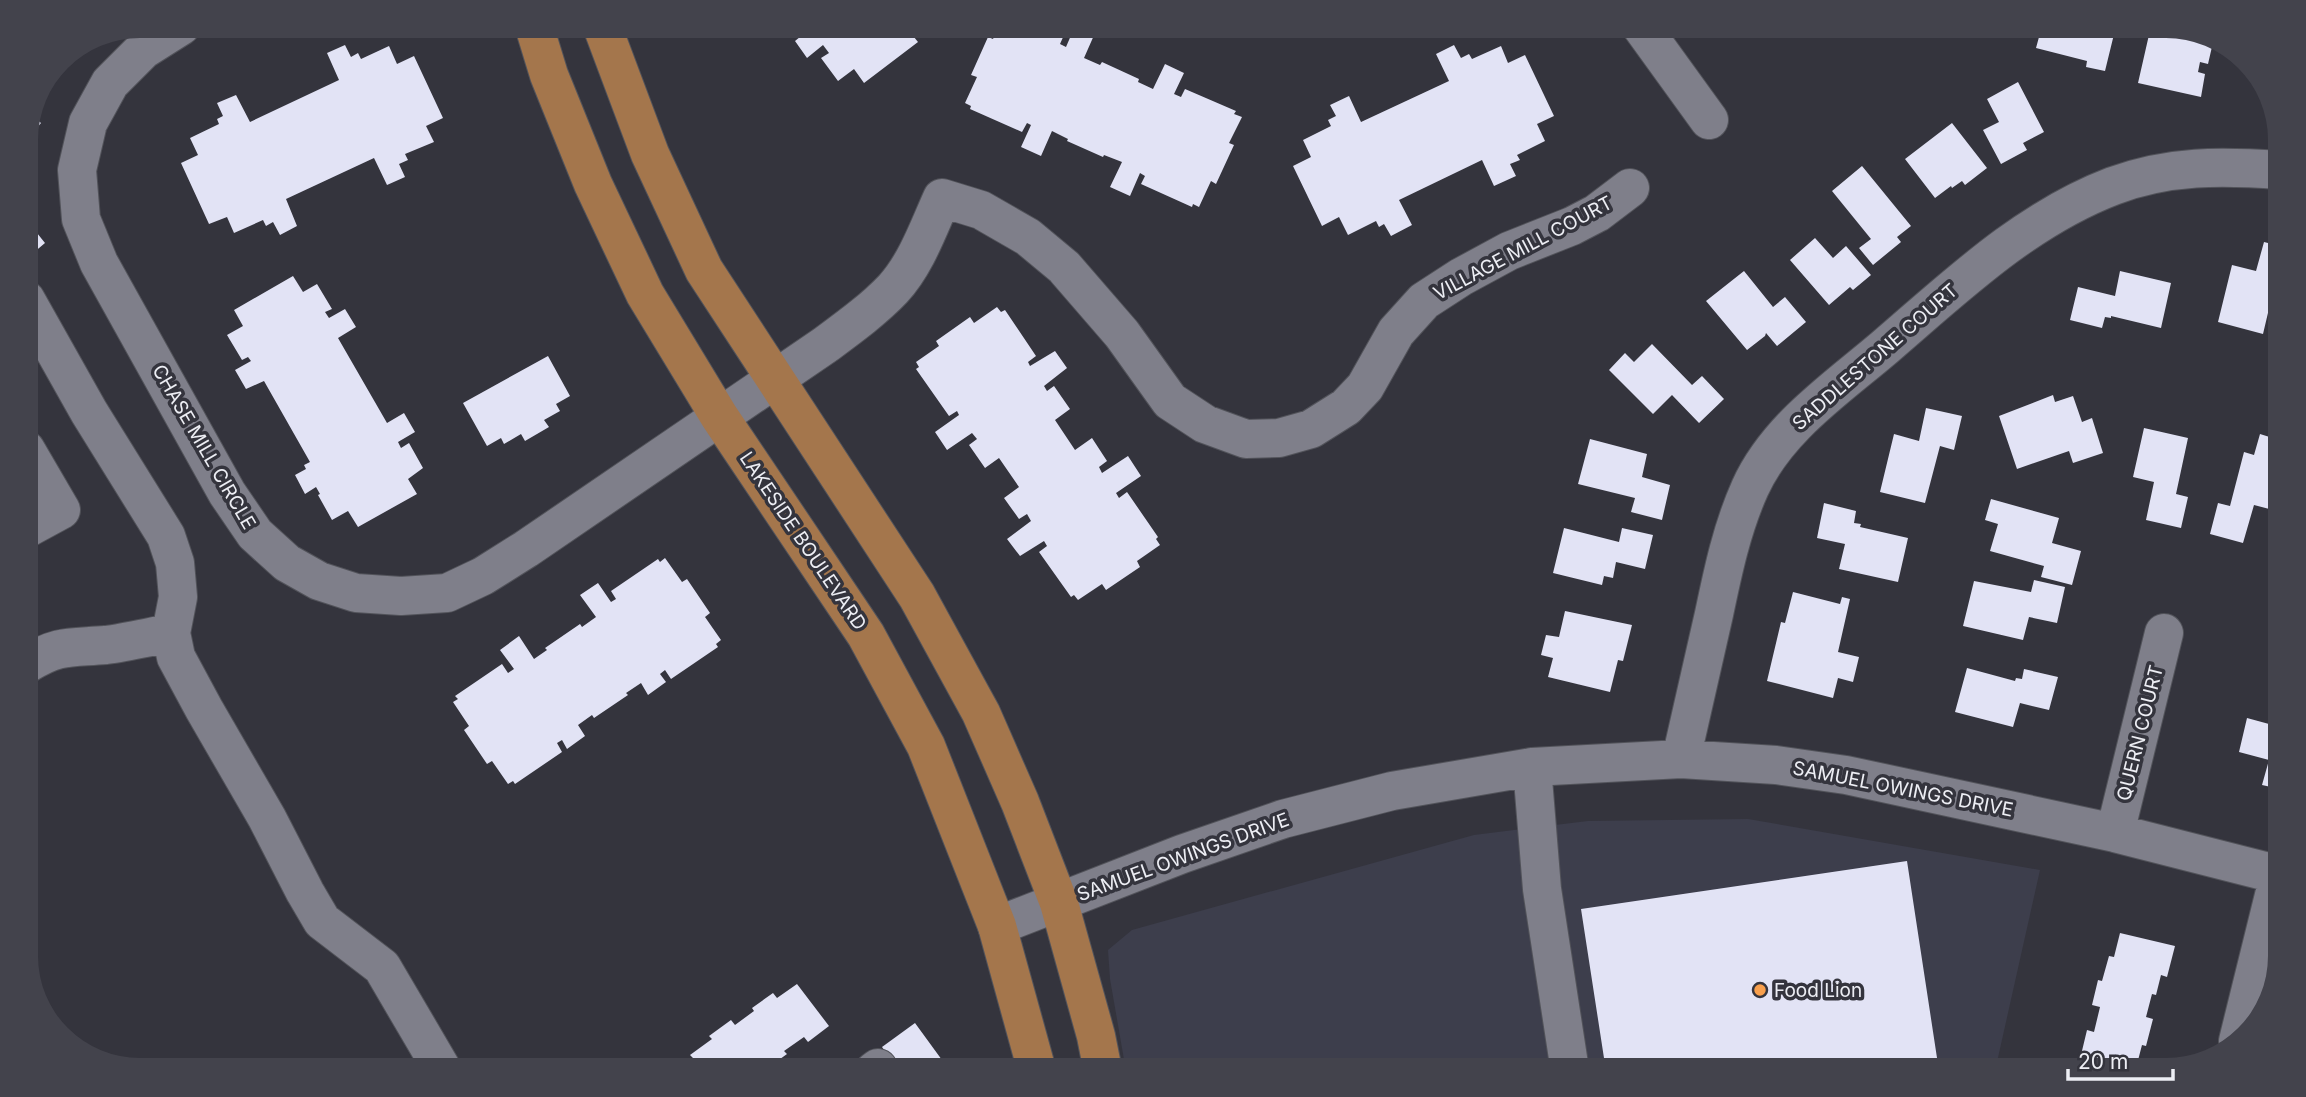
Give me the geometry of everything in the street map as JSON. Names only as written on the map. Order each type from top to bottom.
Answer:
[{"type":"main road","name":"LAKESIDE BOULEVARD","points":[[538,38],[549,75],[593,184],[645,294],[719,416],[866,635],[926,746],[997,926],[1033,1058]]},
{"type":"main road","points":[[606,38],[650,154],[704,270],[917,596],[975,702],[1020,802],[1059,903],[1100,1058]]},
{"type":"street","name":"CHASE MILL CIRCLE","points":[[162,38],[143,50],[110,83],[88,123],[77,170],[81,219],[99,263],[227,493],[255,534],[287,563],[319,580],[356,593],[401,596],[447,593],[483,576],[526,549],[775,378]]},
{"type":"street","points":[[1650,38],[1709,120]]},
{"type":"street","name":"SADDLESTONE COURT","points":[[1681,759],[1729,543],[1751,486],[1777,443],[1819,403],[1991,257],[2051,215],[2113,186],[2166,172],[2219,166],[2267,169]]},
{"type":"street","name":"VILLAGE MILL COURT","points":[[775,378],[825,345],[893,288],[917,253],[942,198],[981,210],[1028,237],[1064,267],[1122,334],[1170,401],[1205,424],[1246,439],[1279,438],[1311,429],[1346,407],[1365,387],[1396,332],[1424,301],[1509,251],[1597,213],[1630,188]]},
{"type":"street","points":[[39,323],[89,412],[166,536],[175,563],[178,597],[171,633],[176,657],[204,709],[322,921],[382,967],[435,1058]]},
{"type":"street","points":[[39,472],[61,510],[39,522]]},
{"type":"street","points":[[39,656],[62,647],[108,644],[171,633]]},
{"type":"street","name":"QUERN COURT","points":[[2115,833],[2164,633]]},
{"type":"street","name":"SAMUEL OWINGS DRIVE","points":[[997,926],[1182,854],[1283,819],[1392,791],[1532,767],[1681,759],[1776,765],[1846,775],[2115,833],[2268,872]]},
{"type":"street","points":[[1532,767],[1542,889],[1568,1058]]},
{"type":"street","points":[[2242,1024],[2268,920]]},
{"type":"shaded area","points":[[1748,819],[2040,870],[1998,1058],[1124,1058],[1110,979],[1108,950],[1132,930],[1474,835],[1588,821]]},
{"type":"building","points":[[799,38],[915,38],[918,42],[864,83],[854,69],[838,81],[821,58],[829,53],[823,45],[807,58],[795,41]]},
{"type":"building","points":[[988,38],[1063,38],[1060,44],[1066,47],[1070,38],[1093,38],[1084,58],[1100,65],[1102,62],[1139,79],[1138,82],[1153,89],[1165,64],[1184,73],[1174,94],[1181,97],[1185,89],[1236,111],[1234,114],[1242,117],[1229,143],[1234,145],[1216,184],[1211,181],[1199,207],[1193,204],[1192,207],[1141,184],[1145,176],[1140,173],[1130,196],[1110,187],[1122,162],[1104,155],[1103,157],[1052,131],[1041,156],[1021,147],[1031,125],[1027,123],[1022,132],[970,109],[971,106],[965,103],[977,77],[971,75]]},
{"type":"building","points":[[2039,38],[2113,38],[2105,71],[2086,67],[2087,61],[2036,48]]},
{"type":"building","points":[[2148,38],[2179,39],[2211,49],[2208,64],[2200,62],[2198,72],[2205,74],[2201,97],[2138,83]]},
{"type":"building","points":[[345,45],[351,57],[358,53],[361,59],[389,46],[397,64],[414,56],[443,118],[426,126],[434,142],[405,154],[408,160],[399,164],[405,177],[387,185],[374,158],[286,199],[297,226],[280,235],[273,222],[266,226],[263,220],[234,233],[227,217],[209,224],[181,163],[198,155],[190,138],[219,124],[217,119],[223,116],[217,103],[236,95],[250,122],[339,80],[327,53]]},
{"type":"building","points":[[1454,45],[1461,58],[1469,54],[1472,59],[1501,46],[1508,63],[1525,55],[1554,116],[1537,124],[1545,141],[1517,155],[1520,160],[1510,164],[1516,176],[1494,186],[1482,160],[1399,200],[1412,225],[1391,236],[1384,224],[1379,227],[1376,221],[1348,235],[1339,217],[1322,226],[1293,166],[1311,157],[1303,140],[1331,126],[1328,120],[1336,116],[1330,105],[1349,96],[1361,122],[1449,81],[1436,54]]},
{"type":"building","points":[[2018,82],[2044,132],[2023,143],[2027,150],[2001,164],[1983,130],[1999,122],[1987,99]]},
{"type":"building","points":[[1952,123],[1987,168],[1965,185],[1962,181],[1935,198],[1905,159]]},
{"type":"building","points":[[1862,166],[1911,226],[1897,237],[1901,242],[1873,265],[1859,248],[1871,239],[1832,191]]},
{"type":"building","points":[[39,236],[45,243],[39,248]]},
{"type":"building","points":[[1815,238],[1833,258],[1846,246],[1871,275],[1853,290],[1850,287],[1829,305],[1790,260]]},
{"type":"building","points":[[2264,242],[2267,243],[2267,316],[2263,334],[2218,322],[2232,265],[2256,271]]},
{"type":"building","points":[[1744,271],[1773,307],[1785,297],[1806,322],[1777,346],[1766,333],[1747,350],[1706,301]]},
{"type":"building","points":[[2120,271],[2171,283],[2161,328],[2111,316],[2105,317],[2102,328],[2070,320],[2078,287],[2115,296]]},
{"type":"building","points":[[293,276],[303,292],[317,284],[332,309],[325,312],[329,318],[345,309],[356,327],[338,338],[387,423],[404,413],[415,432],[398,442],[401,448],[409,443],[423,468],[408,479],[417,494],[358,527],[348,511],[332,520],[316,487],[305,494],[295,475],[306,469],[304,465],[310,462],[264,381],[246,389],[235,370],[251,361],[248,357],[242,360],[227,335],[243,326],[234,310]]},
{"type":"building","points":[[997,307],[1001,312],[1005,310],[1036,356],[1028,362],[1030,366],[1055,351],[1067,368],[1044,386],[1047,391],[1054,386],[1070,409],[1055,420],[1075,450],[1092,438],[1107,461],[1099,467],[1102,473],[1128,456],[1141,476],[1116,493],[1119,498],[1127,492],[1158,537],[1156,539],[1160,545],[1137,561],[1140,567],[1106,590],[1102,584],[1078,600],[1074,595],[1071,597],[1039,552],[1047,546],[1044,541],[1020,556],[1007,539],[1031,521],[1027,514],[1019,519],[1004,498],[1019,487],[999,458],[985,468],[969,445],[977,439],[972,433],[947,450],[935,432],[959,415],[957,411],[949,416],[916,369],[919,367],[916,362],[939,346],[936,341],[970,317],[974,323]]},
{"type":"building","points":[[1652,344],[1692,385],[1702,376],[1724,399],[1699,423],[1672,395],[1653,414],[1609,370],[1625,353],[1634,362]]},
{"type":"building","points":[[548,356],[570,396],[556,404],[560,411],[544,420],[549,427],[525,441],[521,434],[504,444],[501,438],[487,446],[463,403]]},
{"type":"building","points":[[2053,395],[2055,402],[2073,396],[2082,422],[2092,418],[2103,453],[2073,463],[2069,451],[2017,469],[1999,416]]},
{"type":"building","points":[[1926,408],[1962,416],[1954,450],[1940,446],[1925,503],[1880,492],[1894,434],[1919,441]]},
{"type":"building","points":[[2144,428],[2188,438],[2176,494],[2188,497],[2181,528],[2146,520],[2154,482],[2133,477]]},
{"type":"building","points":[[2260,434],[2267,436],[2267,509],[2254,505],[2243,543],[2210,534],[2218,503],[2230,506],[2244,452],[2254,455]]},
{"type":"building","points":[[1590,439],[1647,454],[1642,477],[1670,485],[1662,520],[1631,512],[1635,498],[1578,484]]},
{"type":"building","points":[[1991,499],[2059,518],[2052,543],[2081,551],[2072,585],[2041,577],[2044,566],[1990,551],[1998,524],[1985,520]]},
{"type":"building","points":[[1824,503],[1856,511],[1854,523],[1861,524],[1860,527],[1908,538],[1898,582],[1839,569],[1845,544],[1817,538]]},
{"type":"building","points":[[1564,528],[1619,542],[1622,528],[1653,535],[1645,569],[1616,562],[1613,578],[1604,576],[1602,585],[1553,573]]},
{"type":"building","points":[[665,558],[682,582],[687,579],[710,613],[705,617],[721,640],[716,644],[718,647],[671,679],[665,670],[660,674],[666,682],[648,695],[641,683],[594,718],[592,715],[578,725],[585,736],[567,749],[562,740],[557,743],[562,752],[515,784],[513,781],[508,784],[492,761],[487,764],[464,730],[469,726],[453,702],[458,699],[455,696],[502,664],[508,673],[514,669],[500,650],[519,636],[534,659],[580,624],[582,627],[596,617],[580,595],[598,583],[611,602],[616,599],[611,591],[658,559],[660,562]]},
{"type":"building","points":[[2034,580],[2065,587],[2057,623],[2029,617],[2023,640],[1963,626],[1974,581],[2031,592]]},
{"type":"building","points":[[1793,592],[1840,604],[1842,597],[1850,599],[1838,652],[1859,657],[1853,682],[1838,678],[1833,698],[1767,681],[1781,622],[1785,623]]},
{"type":"building","points":[[1565,611],[1632,625],[1623,661],[1618,660],[1610,692],[1548,677],[1553,658],[1541,655],[1546,635],[1559,637]]},
{"type":"building","points":[[1967,668],[2015,681],[2016,678],[2022,679],[2024,669],[2058,677],[2049,710],[2020,703],[2013,727],[1955,712]]},
{"type":"building","points":[[2247,718],[2268,724],[2268,760],[2239,752]]},
{"type":"building","points":[[2268,764],[2268,786],[2262,785]]},
{"type":"building","name":"Food Lion","points":[[1907,861],[1937,1058],[1604,1058],[1581,909]]},
{"type":"building","points":[[2120,933],[2175,946],[2167,977],[2161,975],[2156,995],[2152,994],[2146,1017],[2153,1019],[2146,1046],[2142,1045],[2139,1058],[2086,1058],[2081,1055],[2087,1030],[2094,1032],[2100,1007],[2092,1005],[2098,980],[2102,981],[2109,956],[2114,957]]},
{"type":"building","points":[[797,984],[829,1026],[808,1042],[804,1037],[784,1051],[787,1054],[782,1058],[693,1058],[690,1055],[712,1039],[709,1036],[731,1020],[735,1025],[773,993],[777,998]]},
{"type":"building","points":[[915,1023],[941,1058],[890,1058],[882,1047]]},
{"type":"place","name":"Food Lion","points":[[1760,990]]}]
